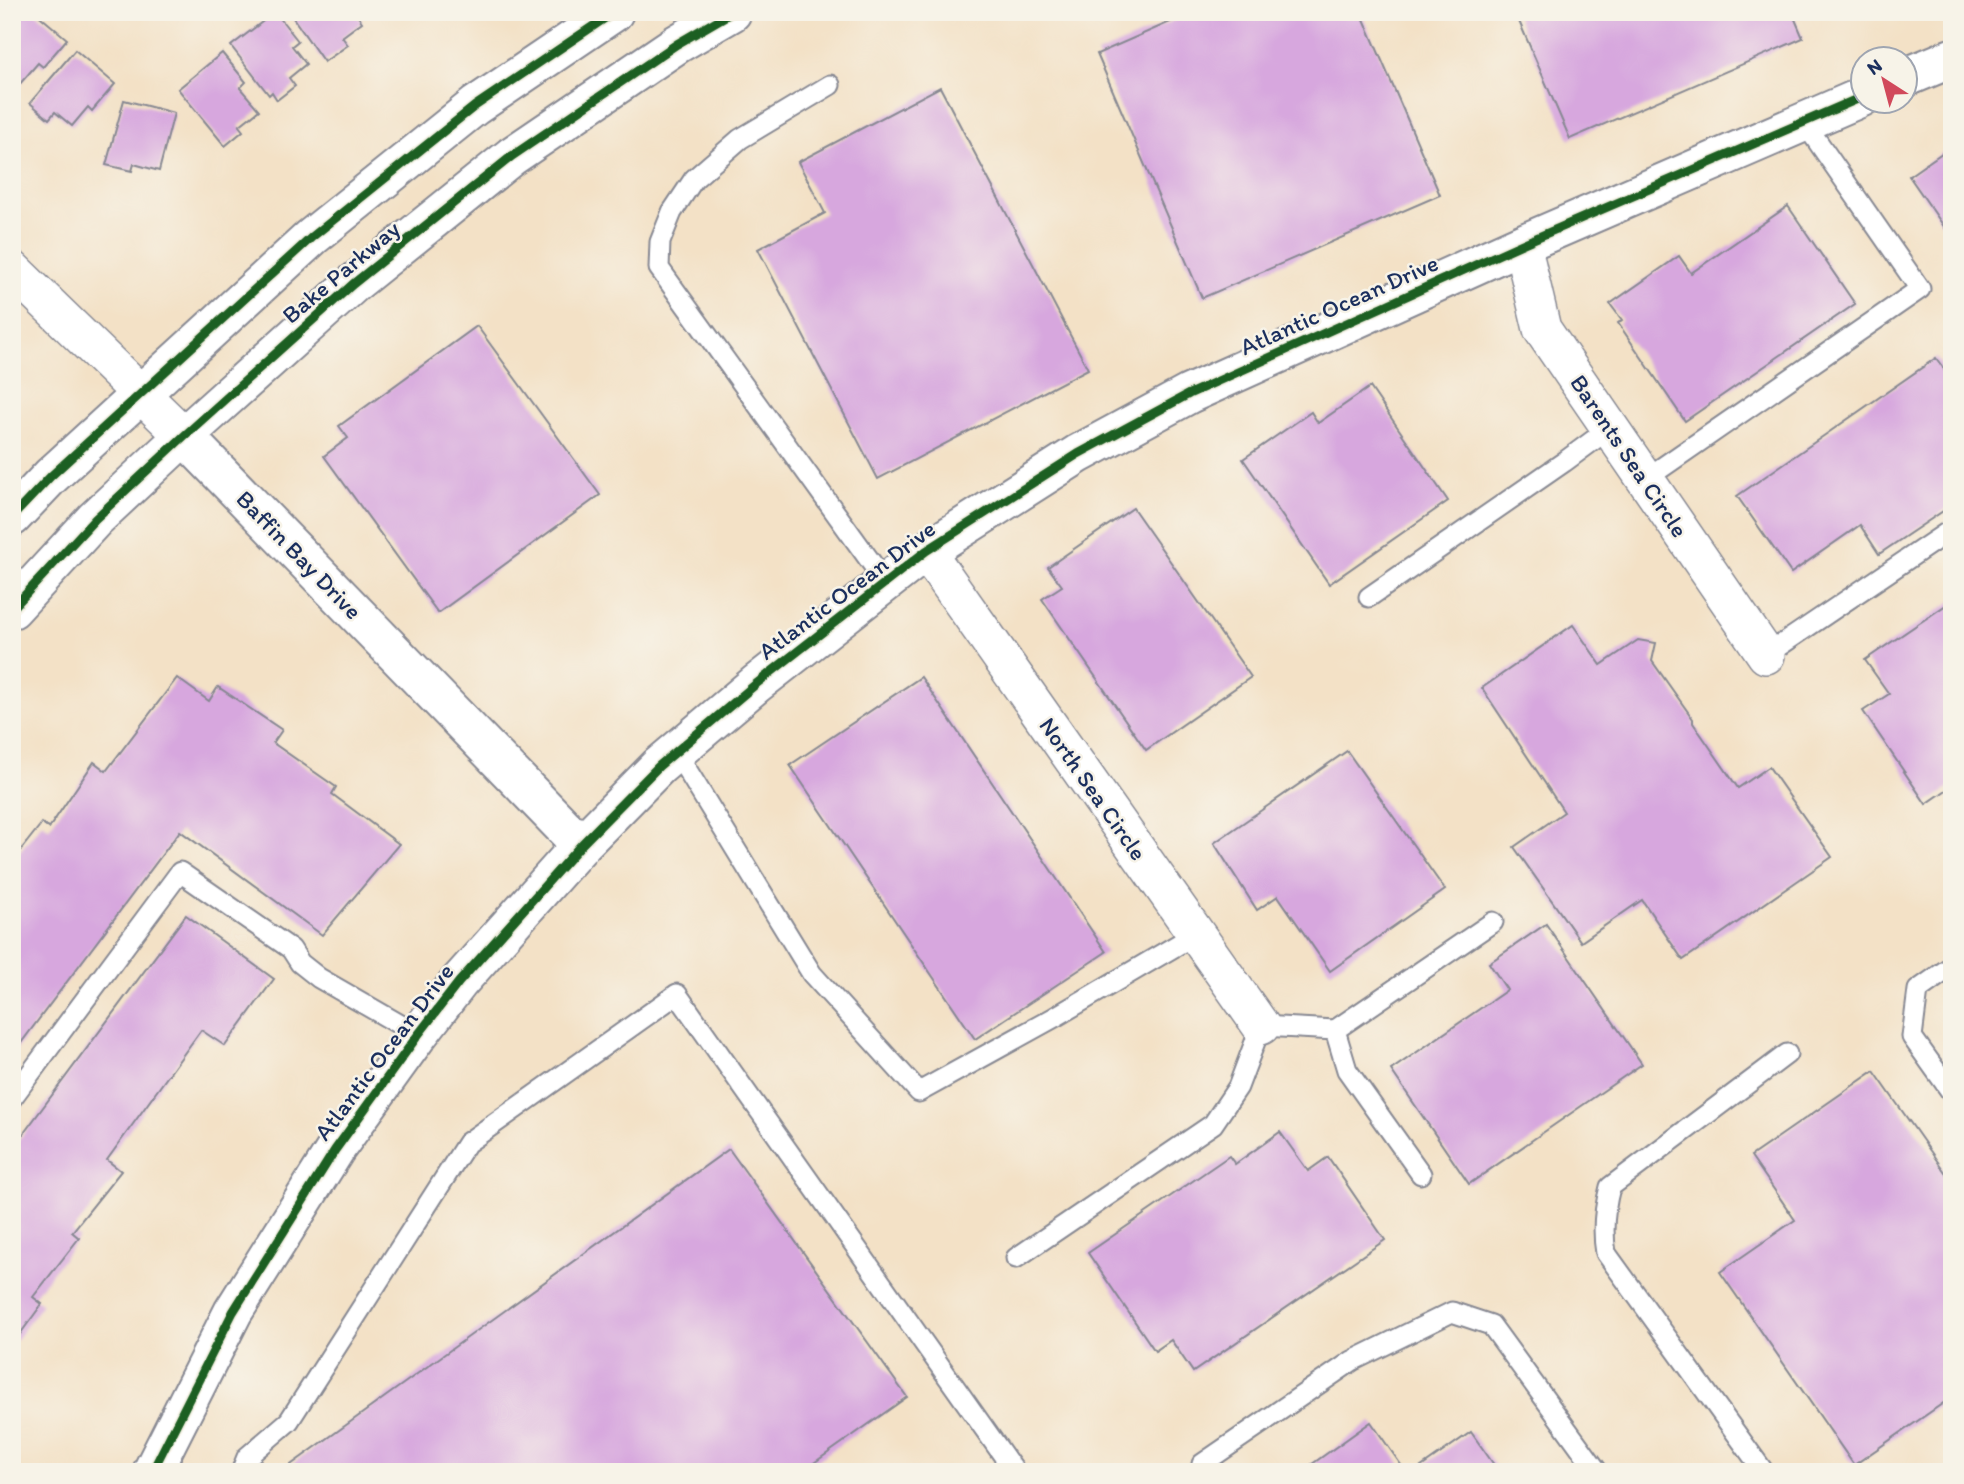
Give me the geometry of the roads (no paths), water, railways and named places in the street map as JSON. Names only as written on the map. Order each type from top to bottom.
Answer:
[{"type":"street","name":"Bake Parkway","points":[[12,517],[51,476],[312,237],[475,106],[614,12]]},
{"type":"street","name":"Bake Parkway","points":[[12,609],[96,519],[353,284],[512,156],[677,44],[732,12]]},
{"type":"street","points":[[1918,72],[1952,58]]},
{"type":"street","name":"Atlantic Ocean Drive","points":[[152,1472],[233,1312],[335,1150],[458,982],[581,845],[659,766],[755,684],[926,551],[1078,454],[1189,394],[1522,244],[1848,103]]},
{"type":"street","name":"Barents Sea Circle","points":[[1522,244],[1542,329],[1766,655]]},
{"type":"street","name":"Baffin Bay Drive","points":[[12,269],[184,436],[581,845]]},
{"type":"street","name":"North Sea Circle","points":[[926,551],[1261,1026]]},
{"type":"lane","points":[[830,85],[740,139],[694,179],[673,212],[660,242],[659,268],[886,583]]},
{"type":"lane","points":[[1644,480],[1920,289],[1804,122]]},
{"type":"lane","points":[[1368,597],[1610,428]]},
{"type":"lane","points":[[1766,655],[1952,529]]},
{"type":"lane","points":[[676,752],[811,974],[919,1092],[1055,1017],[1196,934]]},
{"type":"lane","points":[[12,1098],[180,872],[291,949],[300,963],[319,978],[418,1035]]},
{"type":"lane","points":[[1016,1258],[1213,1124],[1238,1087],[1261,1026],[1335,1030],[1493,922]]},
{"type":"lane","points":[[1952,966],[1919,990],[1912,1037],[1952,1093]]},
{"type":"lane","points":[[241,1472],[247,1458],[289,1421],[467,1143],[677,994],[1015,1472]]},
{"type":"lane","points":[[1335,1030],[1347,1070],[1421,1174]]},
{"type":"lane","points":[[1764,1472],[1606,1253],[1602,1233],[1604,1209],[1610,1187],[1787,1054]]},
{"type":"lane","points":[[1202,1464],[1352,1361],[1452,1312],[1491,1325],[1598,1472]]}]
